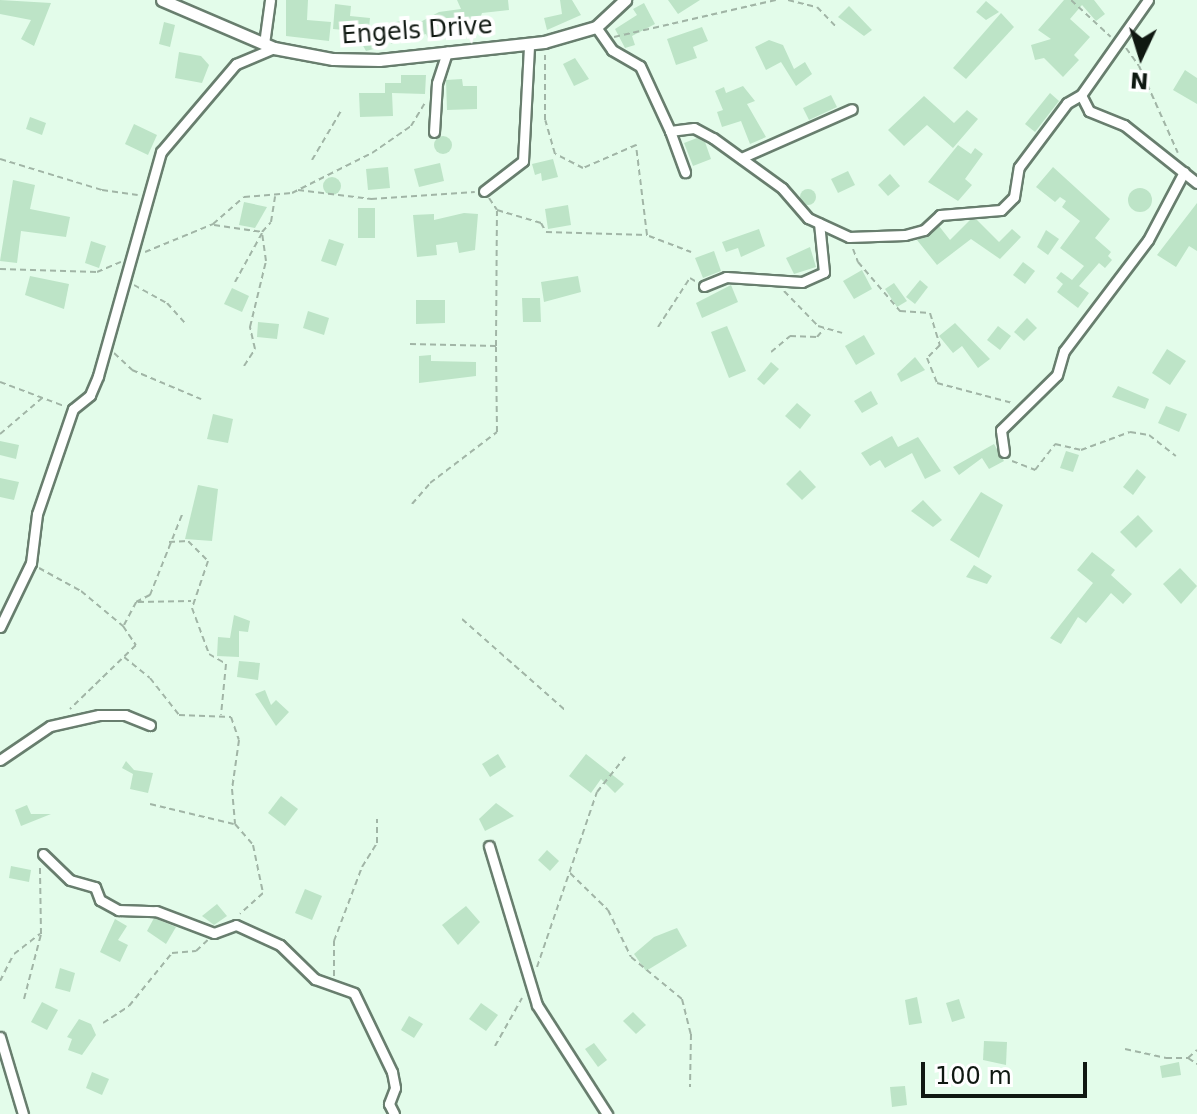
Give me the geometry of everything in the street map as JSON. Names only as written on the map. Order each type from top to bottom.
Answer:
[{"type":"street","name":"Engels Drive","points":[[162,0],[269,46],[356,60],[544,42],[596,27],[625,0]]},
{"type":"street","points":[[0,627],[31,563],[37,514],[73,409],[90,395],[161,152],[236,64],[269,46],[270,0]]},
{"type":"street","points":[[670,131],[694,128],[741,158],[819,223],[849,237],[905,235],[924,230],[940,215],[1001,210],[1014,197],[1019,167],[1067,103],[1081,95],[1148,0]]},
{"type":"street","points":[[596,27],[601,39],[640,66],[685,172]]},
{"type":"street","points":[[484,191],[523,161],[529,45]]},
{"type":"street","points":[[434,132],[437,83],[447,52]]},
{"type":"street","points":[[1081,95],[1089,111],[1124,125],[1197,183]]},
{"type":"street","points":[[741,158],[852,109]]},
{"type":"street","points":[[1004,452],[1001,430],[1057,375],[1064,351],[1148,240],[1185,173]]},
{"type":"street","points":[[704,286],[726,277],[802,282],[824,272],[819,223]]},
{"type":"street","points":[[0,760],[61,724],[125,715],[150,725]]},
{"type":"street","points":[[489,846],[530,985],[549,1028],[569,1049],[607,1114]]},
{"type":"street","points":[[43,854],[70,880],[95,887],[100,900],[118,910],[156,911],[214,933],[236,925],[280,945],[315,979],[354,993],[392,1072],[395,1088],[389,1104],[394,1114]]},
{"type":"street","points":[[0,1037],[23,1114]]},
{"type":"path","points":[[601,39],[651,32],[776,0]]},
{"type":"path","points":[[788,0],[817,7],[837,28]]},
{"type":"path","points":[[1071,0],[1118,42],[1139,66],[1185,173]]},
{"type":"path","points":[[544,42],[545,120],[555,154],[583,168],[636,145],[647,235]]},
{"type":"path","points":[[0,269],[97,272],[213,224],[244,197],[298,190],[411,126],[437,83]]},
{"type":"path","points":[[312,160],[342,109]]},
{"type":"path","points":[[0,159],[124,195],[151,190]]},
{"type":"path","points":[[298,190],[371,199],[484,191],[497,210],[497,432],[430,483],[412,504]]},
{"type":"path","points":[[235,282],[262,232],[271,222],[276,195]]},
{"type":"path","points":[[497,210],[541,223],[546,232],[647,235],[691,252]]},
{"type":"path","points":[[213,224],[262,232]]},
{"type":"path","points":[[244,366],[255,349],[250,327],[266,261],[262,232]]},
{"type":"path","points":[[849,237],[858,262],[900,311],[930,313],[940,345],[927,358],[937,383],[1028,406]]},
{"type":"path","points":[[658,327],[690,278],[704,286]]},
{"type":"path","points":[[123,279],[167,303],[185,323]]},
{"type":"path","points":[[781,289],[825,328],[842,333]]},
{"type":"path","points":[[771,352],[790,336],[817,337],[825,328]]},
{"type":"path","points":[[107,342],[132,370],[201,399]]},
{"type":"path","points":[[410,344],[496,346]]},
{"type":"path","points":[[0,382],[73,409]]},
{"type":"path","points":[[0,434],[43,397]]},
{"type":"path","points":[[1004,452],[1020,467],[1035,470],[1055,444],[1081,450],[1130,432],[1149,435],[1176,456]]},
{"type":"path","points":[[123,626],[136,602],[150,595],[183,512]]},
{"type":"path","points":[[169,542],[188,541],[208,561],[191,601],[209,654],[226,664],[221,715]]},
{"type":"path","points":[[31,563],[81,591],[123,626],[136,645],[61,724]]},
{"type":"path","points":[[136,602],[191,601]]},
{"type":"path","points":[[462,619],[566,711]]},
{"type":"path","points":[[124,657],[150,678],[179,715],[231,717],[239,740],[232,789],[235,824],[253,845],[263,893],[240,913],[236,925]]},
{"type":"path","points":[[495,1046],[530,985],[597,792],[625,757]]},
{"type":"path","points":[[150,804],[235,824]]},
{"type":"path","points":[[337,985],[330,962],[334,941],[362,867],[377,843],[377,819]]},
{"type":"path","points":[[24,999],[41,934],[43,854]]},
{"type":"path","points":[[569,872],[608,910],[631,957],[682,999],[691,1034],[690,1087]]},
{"type":"path","points":[[103,1023],[129,1006],[172,953],[196,951],[214,933]]},
{"type":"path","points":[[0,981],[14,954],[41,934]]},
{"type":"path","points":[[1125,1049],[1188,1058],[1197,1064]]},
{"type":"path","points":[[1188,1058],[1197,1050]]},
{"type":"building","points":[[0,0],[51,3],[34,46],[21,39],[31,20],[0,14]]},
{"type":"building","points":[[286,0],[308,0],[307,20],[331,22],[329,41],[286,36]]},
{"type":"building","points":[[457,0],[508,0],[509,10],[482,13],[478,24],[459,32],[457,23],[434,26],[439,35],[429,41],[426,34],[391,44],[389,36],[372,40],[374,49],[366,51],[355,31],[333,29],[335,4],[351,6],[350,16],[370,18],[369,28],[409,19],[411,27],[439,12],[461,9]]},
{"type":"building","points":[[560,0],[572,0],[581,15],[547,30],[544,18],[562,14]]},
{"type":"building","points":[[668,0],[700,0],[678,14]]},
{"type":"building","points":[[1064,0],[1094,0],[1105,14],[1096,21],[1082,5],[1070,19],[1090,37],[1074,55],[1079,60],[1063,77],[1044,58],[1035,60],[1031,45],[1051,39],[1038,30]]},
{"type":"building","points":[[986,1],[999,12],[986,20],[976,12]]},
{"type":"building","points":[[644,3],[655,24],[632,36],[635,45],[625,48],[615,29],[637,15],[633,9]]},
{"type":"building","points":[[849,6],[872,30],[864,36],[838,17]]},
{"type":"building","points":[[1001,13],[1014,27],[966,79],[953,68]]},
{"type":"building","points":[[164,22],[175,25],[170,47],[159,44]]},
{"type":"building","points":[[702,27],[708,41],[693,47],[697,58],[676,65],[667,39]]},
{"type":"building","points":[[769,40],[783,45],[794,69],[805,62],[812,74],[796,86],[781,62],[766,70],[755,47]]},
{"type":"building","points":[[179,52],[201,56],[209,65],[202,83],[175,78]]},
{"type":"building","points":[[575,58],[589,79],[574,86],[563,64]]},
{"type":"building","points":[[1185,70],[1197,78],[1197,104],[1173,90]]},
{"type":"building","points":[[401,75],[426,75],[425,94],[392,93],[393,116],[360,117],[359,93],[385,93],[385,83],[401,83]]},
{"type":"building","points":[[462,79],[463,86],[477,86],[477,109],[447,110],[446,80]]},
{"type":"building","points":[[743,86],[755,101],[747,104],[766,137],[750,144],[741,121],[722,127],[717,112],[723,110],[715,91],[724,87],[726,93]]},
{"type":"building","points":[[1050,93],[1059,101],[1035,132],[1025,124]]},
{"type":"building","points":[[831,95],[837,107],[809,120],[803,108]]},
{"type":"building","points":[[924,96],[954,123],[967,110],[978,119],[953,148],[927,125],[904,146],[888,130]]},
{"type":"building","points":[[30,117],[46,123],[42,135],[26,129]]},
{"type":"building","points":[[134,124],[157,135],[148,155],[125,144]]},
{"type":"building","points":[[443,136],[452,145],[443,154],[434,145]]},
{"type":"building","points":[[697,138],[705,142],[711,159],[693,166],[684,143]]},
{"type":"building","points":[[958,145],[971,154],[975,148],[983,154],[965,179],[972,185],[958,201],[928,182]]},
{"type":"building","points":[[553,159],[558,177],[542,181],[541,173],[535,175],[532,164]]},
{"type":"building","points":[[440,163],[444,181],[419,187],[414,169]]},
{"type":"building","points":[[388,167],[390,188],[368,190],[366,169]]},
{"type":"building","points":[[1053,167],[1110,219],[1095,238],[1111,252],[1108,256],[1112,260],[1105,268],[1099,263],[1079,286],[1089,293],[1078,308],[1057,292],[1063,284],[1056,278],[1061,272],[1072,280],[1084,266],[1060,248],[1080,221],[1062,207],[1066,201],[1060,197],[1055,202],[1036,187]]},
{"type":"building","points":[[848,171],[855,185],[838,193],[831,179]]},
{"type":"building","points":[[890,174],[900,186],[888,196],[878,185]]},
{"type":"building","points":[[328,177],[336,177],[341,186],[339,193],[328,195],[323,190],[323,182]]},
{"type":"building","points":[[13,180],[35,185],[30,209],[70,217],[66,237],[21,231],[17,263],[0,261]]},
{"type":"building","points":[[1140,188],[1149,191],[1152,200],[1149,209],[1140,212],[1131,209],[1128,200],[1131,191]]},
{"type":"building","points":[[805,189],[811,189],[816,197],[814,203],[805,205],[800,200],[800,194]]},
{"type":"building","points":[[244,202],[267,207],[255,228],[239,225]]},
{"type":"building","points":[[1197,203],[1197,251],[1189,246],[1176,267],[1157,255]]},
{"type":"building","points":[[568,205],[571,225],[548,229],[545,209]]},
{"type":"building","points":[[358,208],[375,208],[375,238],[358,238]]},
{"type":"building","points":[[464,213],[478,214],[475,250],[459,253],[457,242],[436,245],[437,255],[417,257],[413,215],[434,214],[434,220]]},
{"type":"building","points":[[970,220],[977,220],[999,242],[1012,229],[1021,237],[1000,259],[971,239],[937,265],[917,240],[939,226],[950,240]]},
{"type":"building","points":[[759,229],[765,246],[741,257],[738,248],[726,252],[722,242]]},
{"type":"building","points":[[1046,230],[1059,239],[1048,255],[1037,247]]},
{"type":"building","points":[[329,239],[344,244],[336,266],[321,261]]},
{"type":"building","points":[[91,241],[106,246],[99,268],[85,263]]},
{"type":"building","points":[[810,247],[816,267],[794,274],[786,258]]},
{"type":"building","points":[[714,251],[721,271],[703,278],[695,258]]},
{"type":"building","points":[[1023,262],[1035,271],[1025,284],[1013,275]]},
{"type":"building","points":[[862,270],[872,289],[854,299],[843,281]]},
{"type":"building","points":[[30,276],[69,284],[64,309],[25,295]]},
{"type":"building","points":[[578,276],[581,292],[544,302],[541,282]]},
{"type":"building","points":[[920,280],[928,287],[915,304],[906,297]]},
{"type":"building","points":[[894,283],[907,301],[897,307],[885,289]]},
{"type":"building","points":[[731,285],[738,302],[702,318],[696,303]]},
{"type":"building","points":[[232,288],[249,296],[242,312],[224,304]]},
{"type":"building","points":[[522,298],[540,298],[541,322],[523,322]]},
{"type":"building","points":[[416,300],[445,300],[445,323],[416,324]]},
{"type":"building","points":[[308,311],[329,318],[324,335],[303,328]]},
{"type":"building","points":[[1027,318],[1037,328],[1024,341],[1014,332]]},
{"type":"building","points":[[258,322],[279,324],[277,339],[257,337]]},
{"type":"building","points":[[955,323],[990,359],[978,368],[962,346],[953,353],[939,336]]},
{"type":"building","points":[[727,326],[746,371],[729,378],[711,332]]},
{"type":"building","points":[[998,326],[1011,336],[1000,350],[987,340]]},
{"type":"building","points":[[864,335],[875,354],[856,365],[845,346]]},
{"type":"building","points":[[1167,349],[1186,361],[1170,385],[1152,373]]},
{"type":"building","points":[[431,355],[431,361],[476,362],[476,376],[419,383],[419,356]]},
{"type":"building","points":[[915,357],[925,370],[901,382],[897,374]]},
{"type":"building","points":[[771,362],[779,369],[764,385],[757,379]]},
{"type":"building","points":[[1118,386],[1149,399],[1145,409],[1112,397]]},
{"type":"building","points":[[871,391],[878,404],[862,413],[854,401]]},
{"type":"building","points":[[797,403],[811,415],[800,429],[785,416]]},
{"type":"building","points":[[1166,406],[1187,414],[1179,432],[1158,423]]},
{"type":"building","points":[[213,414],[233,419],[228,443],[207,439]]},
{"type":"building","points":[[892,436],[898,447],[918,437],[941,471],[925,479],[912,453],[885,468],[880,460],[870,466],[861,453]]},
{"type":"building","points":[[0,441],[19,445],[16,459],[0,455]]},
{"type":"building","points":[[994,444],[1004,461],[989,469],[982,458],[959,475],[953,467]]},
{"type":"building","points":[[1066,451],[1079,455],[1073,472],[1060,468]]},
{"type":"building","points":[[1137,469],[1146,477],[1133,495],[1123,487]]},
{"type":"building","points":[[800,470],[816,487],[802,500],[786,484]]},
{"type":"building","points":[[0,478],[19,482],[14,500],[0,497]]},
{"type":"building","points":[[198,485],[218,489],[212,541],[185,539]]},
{"type":"building","points":[[981,492],[1003,505],[979,558],[950,540]]},
{"type":"building","points":[[923,500],[942,520],[933,527],[911,511]]},
{"type":"building","points":[[1138,515],[1153,531],[1136,548],[1120,532]]},
{"type":"building","points":[[1092,552],[1115,570],[1111,575],[1132,594],[1123,604],[1111,593],[1086,623],[1078,617],[1061,644],[1050,638],[1093,583],[1077,570]]},
{"type":"building","points":[[974,565],[992,576],[987,584],[966,577]]},
{"type":"building","points":[[1180,568],[1197,586],[1181,604],[1163,584]]},
{"type":"building","points":[[234,615],[250,621],[248,632],[239,631],[239,657],[217,656],[218,637],[230,638]]},
{"type":"building","points":[[239,661],[260,663],[258,680],[237,677]]},
{"type":"building","points":[[265,690],[271,705],[276,700],[289,712],[276,726],[255,694]]},
{"type":"building","points":[[498,754],[506,767],[490,777],[482,764]]},
{"type":"building","points":[[586,754],[624,784],[615,793],[601,779],[591,793],[569,776]]},
{"type":"building","points":[[126,761],[134,770],[153,773],[148,793],[130,789],[133,774],[122,768]]},
{"type":"building","points":[[281,796],[298,809],[285,826],[268,813]]},
{"type":"building","points":[[496,803],[514,816],[485,831],[479,819]]},
{"type":"building","points":[[27,805],[31,814],[51,814],[21,826],[15,810]]},
{"type":"building","points":[[547,850],[559,861],[550,871],[538,860]]},
{"type":"building","points":[[11,866],[31,870],[29,882],[9,878]]},
{"type":"building","points":[[305,889],[322,896],[312,920],[295,913]]},
{"type":"building","points":[[217,904],[227,916],[214,925],[202,916]]},
{"type":"building","points":[[466,906],[480,922],[458,945],[442,925]]},
{"type":"building","points":[[154,918],[176,927],[166,944],[147,931]]},
{"type":"building","points":[[115,919],[127,926],[118,940],[128,945],[120,962],[100,952]]},
{"type":"building","points":[[677,928],[687,946],[646,971],[634,954],[654,937]]},
{"type":"building","points":[[60,968],[75,973],[70,992],[55,988]]},
{"type":"building","points":[[917,997],[922,1023],[909,1025],[905,1000]]},
{"type":"building","points":[[959,999],[965,1018],[952,1022],[946,1003]]},
{"type":"building","points":[[42,1002],[58,1010],[47,1030],[31,1022]]},
{"type":"building","points":[[481,1003],[498,1015],[486,1031],[469,1019]]},
{"type":"building","points":[[633,1012],[646,1025],[636,1034],[623,1021]]},
{"type":"building","points":[[409,1016],[423,1024],[414,1038],[401,1030]]},
{"type":"building","points":[[79,1019],[91,1024],[96,1035],[82,1055],[68,1050],[72,1039],[67,1037]]},
{"type":"building","points":[[984,1041],[1007,1042],[1006,1065],[983,1060]]},
{"type":"building","points":[[594,1043],[607,1060],[598,1067],[585,1049]]},
{"type":"building","points":[[1179,1062],[1181,1075],[1162,1078],[1160,1066]]},
{"type":"building","points":[[92,1072],[109,1079],[102,1095],[86,1088]]},
{"type":"building","points":[[905,1086],[907,1105],[892,1107],[890,1087]]}]
